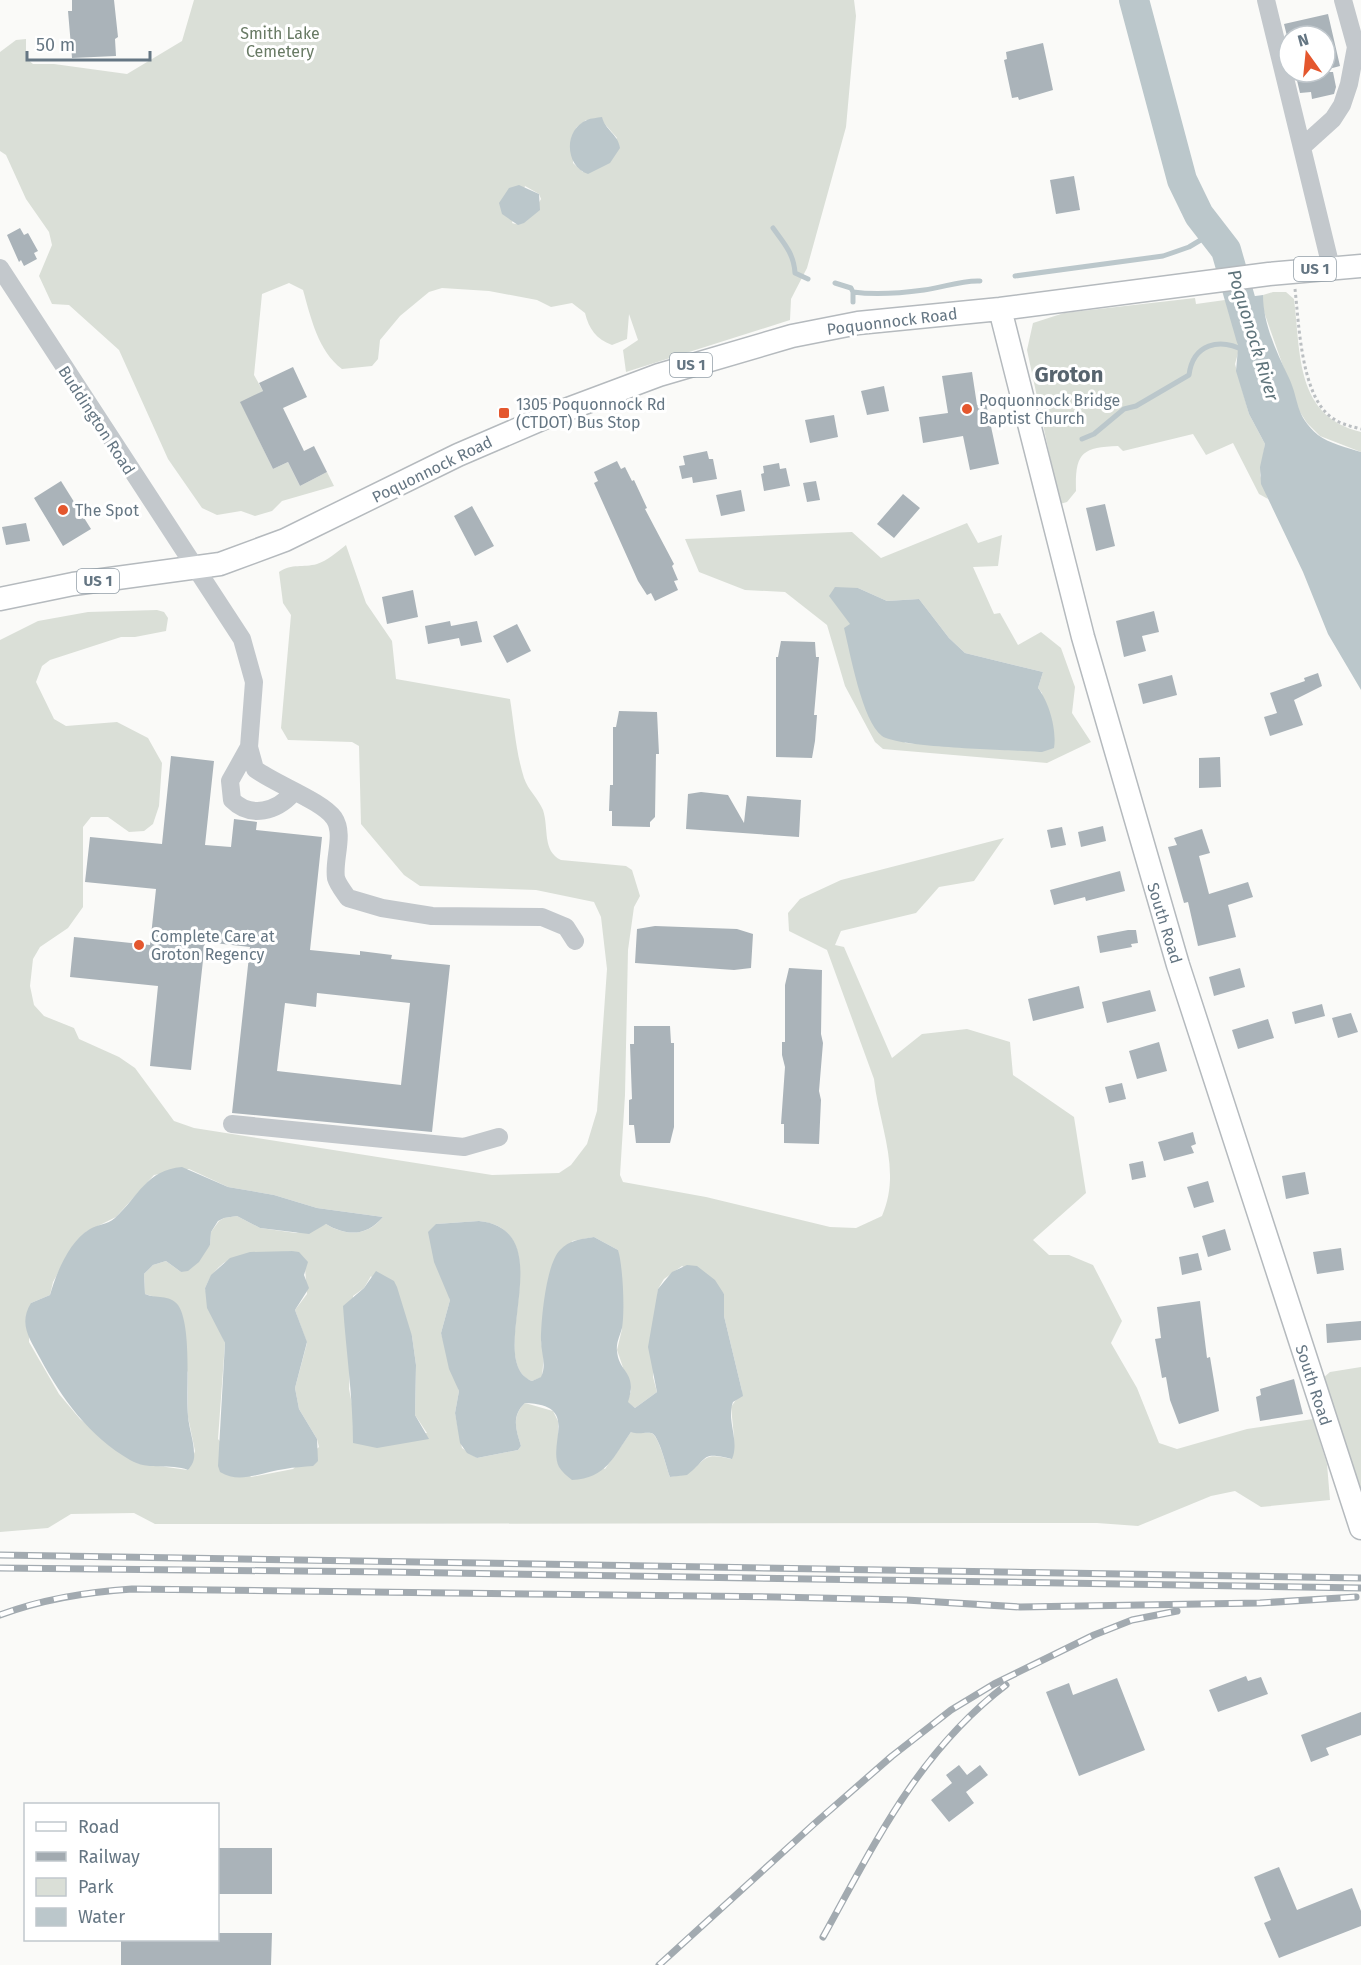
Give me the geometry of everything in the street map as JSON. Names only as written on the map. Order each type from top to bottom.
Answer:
[{"type":"main road","name":"US 1","points":[[1331,267],[1361,266]]},
{"type":"main road","name":"Poquonnock Road","points":[[0,598],[73,584],[196,569],[219,564],[285,540],[465,452],[544,418],[690,365],[819,330],[1331,267]]},
{"type":"main road","name":"South Road","points":[[1000,309],[1080,626],[1175,954],[1361,1528]]},
{"type":"street","points":[[1266,0],[1331,267]]},
{"type":"street","points":[[1302,147],[1333,119],[1342,105],[1349,84],[1356,47],[1343,0]]},
{"type":"street","name":"Buddington Road","points":[[0,268],[233,622],[248,654],[254,696],[249,747]]},
{"type":"street","points":[[249,747],[230,781],[232,800],[250,810],[268,810],[278,807],[293,793]]},
{"type":"street","points":[[249,747],[255,769],[293,793],[311,800],[334,818],[338,828],[336,879],[348,898],[382,908],[432,916],[542,917],[566,927],[575,941]]},
{"type":"street","points":[[232,1124],[464,1147],[499,1137]]},
{"type":"path","points":[[1295,289],[1309,383],[1318,405],[1340,423],[1361,429]]},
{"type":"green space","name":"Smith Lake Cemetery","points":[[194,0],[854,0],[856,16],[846,127],[807,268],[791,299],[790,320],[626,372],[623,350],[638,340],[629,314],[627,339],[612,345],[597,336],[591,329],[585,313],[572,303],[551,307],[537,300],[489,291],[442,288],[429,292],[400,316],[380,340],[378,359],[372,366],[342,369],[334,362],[321,343],[303,290],[289,283],[262,294],[254,375],[263,391],[241,403],[273,469],[288,462],[300,486],[327,472],[334,486],[282,501],[272,511],[255,516],[241,511],[217,515],[202,508],[168,459],[119,350],[69,305],[52,304],[39,276],[52,245],[49,232],[26,199],[6,155],[0,151],[0,52],[16,40],[26,39],[26,58],[33,64],[54,64],[127,74],[182,41]],"holes":[[[586,120],[603,122],[617,138],[583,172],[573,163],[576,128]],[[525,186],[539,194],[541,199],[526,221],[512,223]]]},
{"type":"green space","points":[[1286,292],[1294,299],[1301,361],[1305,380],[1313,397],[1324,412],[1339,424],[1361,432],[1361,452],[1320,436],[1307,423],[1298,409],[1263,309],[1263,295]]},
{"type":"green space","points":[[1195,298],[1196,304],[1225,300],[1236,312],[1240,326],[1240,346],[1235,364],[1249,414],[1265,444],[1260,475],[1268,499],[1259,494],[1233,443],[1206,455],[1193,434],[1123,451],[1118,446],[1088,451],[1079,461],[1076,491],[1067,502],[1060,504],[1027,350],[1033,323],[1064,313]]},
{"type":"green space","points":[[967,523],[978,543],[1002,535],[998,566],[973,567],[994,614],[1000,613],[1018,645],[1041,632],[1061,648],[1075,687],[1072,713],[1091,742],[1047,763],[883,749],[875,742],[845,686],[827,625],[785,592],[745,590],[699,572],[685,539],[852,532],[881,558]],"holes":[[[858,588],[887,601],[919,599],[949,638],[965,653],[1043,672],[1038,688],[1042,693],[1048,750],[905,743],[850,624]]]},
{"type":"green space","points":[[346,545],[366,603],[392,641],[396,679],[510,699],[521,768],[526,782],[543,810],[551,851],[561,860],[626,866],[632,870],[640,896],[634,907],[628,950],[625,1095],[620,1175],[623,1182],[706,1197],[830,1227],[856,1228],[882,1216],[888,1199],[890,1165],[874,1079],[827,950],[789,931],[788,913],[800,899],[841,880],[1004,838],[974,881],[939,887],[916,913],[841,931],[835,945],[844,947],[892,1058],[922,1034],[967,1029],[1010,1042],[1013,1075],[1074,1117],[1086,1193],[1033,1240],[1049,1255],[1069,1255],[1093,1265],[1122,1321],[1111,1343],[1137,1388],[1159,1443],[1177,1449],[1247,1429],[1313,1419],[1327,1464],[1330,1500],[1261,1507],[1235,1491],[1211,1496],[1138,1526],[1097,1523],[155,1524],[134,1513],[71,1514],[48,1528],[0,1532],[0,640],[38,621],[88,612],[157,610],[164,612],[168,618],[166,631],[135,637],[121,637],[50,660],[42,666],[36,682],[54,719],[66,726],[117,722],[148,738],[162,763],[159,806],[153,824],[144,831],[129,832],[108,817],[91,817],[83,827],[83,907],[68,928],[40,947],[33,959],[30,986],[34,1005],[44,1016],[74,1028],[79,1039],[119,1057],[135,1068],[174,1121],[194,1128],[492,1175],[559,1173],[571,1165],[587,1144],[597,1111],[607,969],[601,917],[594,902],[536,890],[420,886],[404,875],[361,824],[359,746],[352,742],[288,740],[281,728],[291,615],[283,603],[279,572],[288,568],[321,563]],"holes":[[[189,1169],[228,1187],[274,1195],[317,1208],[383,1217],[377,1224],[363,1231],[341,1231],[326,1224],[296,1233],[260,1228],[237,1216],[224,1218],[211,1232],[210,1245],[181,1272],[166,1261],[153,1265],[144,1274],[145,1294],[158,1298],[188,1373],[188,1417],[195,1451],[188,1470],[137,1463],[80,1419],[59,1394],[29,1342],[31,1303],[50,1295],[53,1282],[73,1246],[86,1232],[116,1217],[154,1175]],[[479,1221],[504,1230],[516,1247],[520,1270],[515,1349],[519,1369],[532,1381],[542,1377],[544,1354],[541,1342],[572,1241],[594,1237],[618,1250],[622,1329],[617,1350],[631,1391],[627,1402],[635,1408],[657,1392],[653,1377],[658,1289],[664,1279],[682,1266],[724,1294],[724,1316],[742,1391],[731,1407],[734,1437],[731,1459],[715,1456],[706,1458],[687,1474],[670,1477],[654,1435],[631,1432],[605,1469],[558,1444],[558,1421],[553,1411],[525,1403],[516,1419],[516,1429],[521,1446],[518,1450],[477,1458],[462,1448],[455,1413],[459,1391],[441,1333],[450,1300],[436,1224]],[[292,1251],[305,1268],[307,1294],[295,1310],[307,1343],[295,1388],[299,1409],[317,1439],[319,1447],[293,1469],[251,1477],[218,1439],[225,1343],[212,1313],[205,1288],[221,1265],[231,1259],[253,1254]],[[371,1276],[412,1336],[416,1365],[415,1415],[427,1433],[353,1443],[353,1409],[349,1389],[353,1296],[364,1288]]]},
{"type":"green space","points":[[1361,1367],[1361,1490],[1323,1378],[1330,1372]]},
{"type":"water","points":[[602,117],[617,139],[620,148],[610,163],[588,174],[580,170],[571,156],[571,139],[579,125],[589,119]]},
{"type":"water","points":[[519,185],[539,194],[540,210],[518,225],[502,214],[499,203],[509,188]]},
{"type":"water","points":[[1263,295],[1265,317],[1272,338],[1305,421],[1322,438],[1361,452],[1361,690],[1328,634],[1303,572],[1261,484],[1260,467],[1265,444],[1249,414],[1236,371],[1240,326],[1236,312],[1225,300]]},
{"type":"water","points":[[835,587],[858,588],[887,601],[919,599],[949,638],[965,653],[1043,672],[1038,688],[1051,716],[1054,748],[1042,752],[958,748],[910,743],[882,736],[868,716],[858,685],[844,628],[850,624],[829,596]]},
{"type":"water","points":[[182,1167],[228,1187],[274,1195],[317,1208],[383,1217],[363,1231],[341,1231],[326,1224],[309,1234],[260,1228],[237,1216],[224,1218],[218,1221],[211,1232],[210,1245],[199,1262],[188,1271],[181,1272],[166,1261],[153,1265],[144,1274],[145,1294],[171,1299],[178,1305],[185,1327],[188,1416],[194,1456],[188,1470],[137,1463],[102,1440],[67,1402],[33,1344],[25,1325],[31,1303],[50,1295],[64,1259],[82,1234],[115,1218],[151,1179],[170,1169]]},
{"type":"water","points":[[479,1221],[504,1230],[517,1247],[520,1270],[515,1349],[519,1369],[532,1381],[541,1377],[543,1372],[541,1340],[543,1306],[555,1257],[567,1244],[594,1237],[618,1250],[623,1311],[617,1351],[618,1359],[631,1384],[628,1402],[635,1408],[657,1392],[648,1347],[658,1289],[672,1272],[687,1265],[697,1266],[715,1280],[724,1294],[724,1316],[743,1396],[733,1402],[731,1409],[735,1445],[732,1459],[710,1456],[702,1460],[687,1475],[670,1477],[654,1435],[631,1432],[614,1458],[601,1471],[572,1480],[560,1469],[556,1457],[557,1418],[552,1410],[542,1405],[525,1403],[516,1418],[516,1429],[521,1446],[518,1450],[477,1458],[467,1453],[460,1443],[455,1413],[459,1391],[449,1369],[441,1333],[450,1300],[434,1262],[428,1232],[436,1224]]},
{"type":"water","points":[[250,1252],[299,1252],[308,1262],[304,1275],[309,1288],[295,1310],[307,1342],[295,1388],[299,1409],[317,1439],[318,1461],[313,1466],[244,1477],[228,1476],[220,1472],[218,1466],[225,1343],[207,1308],[205,1288],[211,1275],[230,1258]]},
{"type":"water","points":[[376,1271],[394,1281],[397,1287],[412,1336],[416,1365],[415,1415],[429,1439],[377,1448],[353,1443],[343,1306],[364,1288]]},
{"type":"building","points":[[72,0],[114,0],[118,37],[115,39],[116,56],[72,58],[68,11],[72,11]]},
{"type":"building","points":[[1328,14],[1330,24],[1284,24]]},
{"type":"building","points":[[1043,43],[1053,90],[1019,100],[1018,97],[1012,98],[1004,60],[1007,59],[1006,52]]},
{"type":"building","points":[[1298,84],[1335,84],[1334,94],[1312,99],[1311,92],[1300,93]]},
{"type":"building","points":[[1074,176],[1080,210],[1056,214],[1050,180]]},
{"type":"building","points":[[20,228],[24,235],[28,233],[38,251],[34,253],[37,259],[24,266],[21,260],[19,262],[7,235]]},
{"type":"building","points":[[293,367],[307,397],[283,408],[304,451],[314,446],[327,472],[300,486],[288,462],[273,469],[240,402],[263,391],[259,383]]},
{"type":"building","name":"Poquonnock Bridge Baptist Church","points":[[972,372],[977,405],[986,403],[999,464],[970,470],[963,436],[923,443],[919,417],[948,413],[942,376]]},
{"type":"building","points":[[884,386],[889,411],[867,415],[861,391]]},
{"type":"building","points":[[834,415],[838,437],[810,443],[805,420]]},
{"type":"building","points":[[707,451],[709,459],[713,459],[717,479],[693,483],[692,477],[682,479],[679,466],[685,465],[683,456]]},
{"type":"building","points":[[617,461],[621,469],[625,467],[632,481],[634,480],[647,508],[645,509],[674,564],[672,566],[678,580],[674,581],[678,590],[655,601],[651,593],[647,595],[638,581],[594,483],[598,481],[594,472]]},
{"type":"building","points":[[779,463],[780,469],[786,468],[790,486],[764,491],[761,474],[764,473],[763,466]]},
{"type":"building","name":"The Spot","points":[[61,481],[91,529],[63,546],[34,498]]},
{"type":"building","points":[[816,481],[820,500],[807,502],[803,483]]},
{"type":"building","points":[[741,490],[745,511],[721,516],[716,495]]},
{"type":"building","points":[[903,494],[920,508],[894,538],[877,524]]},
{"type":"building","points":[[1105,504],[1115,546],[1096,551],[1086,508]]},
{"type":"building","points":[[472,506],[494,546],[475,556],[454,516]]},
{"type":"building","points":[[26,523],[30,541],[6,545],[2,527]]},
{"type":"building","points":[[413,590],[418,617],[387,624],[382,597]]},
{"type":"building","points":[[1154,611],[1159,632],[1142,636],[1146,651],[1124,657],[1116,621]]},
{"type":"building","points":[[450,621],[451,626],[477,621],[482,642],[461,646],[459,638],[428,644],[425,626]]},
{"type":"building","points":[[517,624],[531,651],[507,663],[493,636]]},
{"type":"building","points":[[781,641],[815,642],[816,657],[819,657],[814,715],[817,715],[812,758],[776,757],[776,657],[778,657]]},
{"type":"building","points":[[1318,673],[1322,686],[1294,700],[1303,725],[1270,736],[1264,717],[1277,713],[1270,693],[1305,681],[1304,678]]},
{"type":"building","points":[[1172,675],[1177,695],[1143,704],[1138,684]]},
{"type":"building","points":[[619,711],[657,712],[659,754],[656,754],[655,817],[650,822],[650,827],[612,826],[612,811],[609,811],[610,785],[613,785],[613,727],[616,727]]},
{"type":"building","name":"Complete Care at Groton Regency","points":[[171,756],[214,761],[205,845],[231,847],[234,819],[257,822],[256,830],[322,837],[310,950],[360,955],[360,951],[392,955],[391,959],[450,965],[432,1132],[232,1113],[250,947],[205,942],[191,1070],[150,1066],[158,986],[70,977],[74,937],[150,945],[156,889],[85,882],[90,837],[162,844]],"holes":[[[317,993],[410,1003],[401,1085],[277,1071],[285,1003],[316,1007]]]},
{"type":"building","points":[[1220,757],[1221,787],[1199,788],[1199,758]]},
{"type":"building","points":[[701,792],[728,795],[744,823],[747,796],[801,800],[799,837],[686,829],[688,794]]},
{"type":"building","points":[[1103,826],[1106,841],[1081,847],[1078,832]]},
{"type":"building","points":[[1062,827],[1066,845],[1051,848],[1047,830]]},
{"type":"building","points":[[1202,829],[1210,853],[1199,856],[1209,894],[1248,882],[1253,897],[1228,905],[1236,937],[1198,946],[1188,902],[1184,903],[1168,847],[1177,845],[1174,838]]},
{"type":"building","points":[[1120,871],[1125,891],[1086,901],[1085,897],[1054,905],[1050,890]]},
{"type":"building","points":[[655,926],[737,929],[753,934],[751,968],[734,970],[635,963],[637,929]]},
{"type":"building","points":[[1136,930],[1138,943],[1131,944],[1132,947],[1100,953],[1097,936]]},
{"type":"building","points":[[789,968],[822,970],[821,1034],[823,1043],[819,1091],[821,1100],[819,1144],[784,1143],[784,1124],[781,1124],[785,1067],[782,1042],[785,1042],[785,985]]},
{"type":"building","points":[[1240,968],[1245,987],[1214,996],[1209,977]]},
{"type":"building","points":[[1079,986],[1084,1008],[1033,1021],[1028,999]]},
{"type":"building","points":[[1150,990],[1156,1011],[1107,1023],[1102,1002]]},
{"type":"building","points":[[1322,1004],[1325,1016],[1295,1024],[1292,1012]]},
{"type":"building","points":[[1351,1013],[1358,1032],[1338,1038],[1332,1018]]},
{"type":"building","points":[[1268,1019],[1274,1038],[1238,1049],[1232,1030]]},
{"type":"building","points":[[634,1026],[670,1026],[671,1043],[674,1043],[674,1127],[670,1143],[636,1143],[634,1125],[629,1125],[629,1100],[632,1099],[630,1044],[634,1044]]},
{"type":"building","points":[[1159,1042],[1167,1071],[1137,1079],[1129,1051]]},
{"type":"building","points":[[1122,1083],[1126,1099],[1109,1103],[1105,1087]]},
{"type":"building","points":[[1193,1132],[1196,1144],[1191,1146],[1194,1153],[1164,1161],[1158,1142]]},
{"type":"building","points":[[1143,1161],[1146,1177],[1132,1180],[1129,1164]]},
{"type":"building","points":[[1305,1172],[1309,1194],[1286,1199],[1282,1176]]},
{"type":"building","points":[[1208,1181],[1214,1202],[1194,1208],[1187,1187]]},
{"type":"building","points":[[1225,1229],[1231,1250],[1208,1257],[1202,1236]]},
{"type":"building","points":[[1341,1248],[1344,1270],[1317,1274],[1313,1252]]},
{"type":"building","points":[[1198,1253],[1202,1270],[1182,1275],[1179,1257]]},
{"type":"building","points":[[1200,1301],[1207,1358],[1210,1357],[1219,1411],[1179,1424],[1170,1400],[1166,1377],[1162,1378],[1155,1339],[1161,1338],[1157,1307]]},
{"type":"building","points":[[1361,1321],[1361,1340],[1327,1343],[1326,1324]]},
{"type":"building","points":[[1294,1379],[1303,1414],[1260,1421],[1256,1397],[1261,1395],[1260,1389]]},
{"type":"building","points":[[1246,1676],[1248,1681],[1261,1677],[1268,1694],[1218,1712],[1209,1690]]},
{"type":"building","points":[[1117,1678],[1145,1750],[1079,1776],[1046,1692],[1069,1683],[1073,1695]]},
{"type":"building","points":[[1361,1712],[1361,1735],[1326,1748],[1329,1755],[1311,1762],[1301,1735]]},
{"type":"building","points":[[959,1765],[967,1775],[980,1765],[988,1775],[966,1792],[974,1803],[949,1822],[931,1800],[952,1783],[946,1775]]},
{"type":"building","points":[[219,1848],[272,1848],[272,1894],[219,1894]]},
{"type":"building","points":[[1279,1867],[1297,1910],[1352,1888],[1361,1911],[1361,1926],[1279,1958],[1264,1923],[1271,1920],[1254,1877]]},
{"type":"building","points":[[219,1933],[272,1933],[271,1965],[121,1965],[121,1941],[219,1941]]},
{"type":"waterway","name":"Poquonock River","points":[[1134,0],[1182,180],[1199,215],[1226,250],[1251,337]]},
{"type":"waterway","points":[[773,228],[790,254],[795,273],[808,279]]},
{"type":"waterway","points":[[1015,276],[1163,256],[1189,247],[1214,232]]},
{"type":"waterway","points":[[835,283],[851,288],[853,292],[898,293],[980,281]]},
{"type":"waterway","points":[[853,292],[853,302]]},
{"type":"waterway","points":[[1082,439],[1094,434],[1124,409],[1136,406],[1189,375],[1191,364],[1196,356],[1209,346],[1226,344],[1245,351]]},
{"type":"railway","points":[[0,1555],[1361,1578]]},
{"type":"railway","points":[[0,1568],[1361,1588]]},
{"type":"railway","points":[[0,1615],[65,1597],[132,1589],[776,1597],[906,1600],[1020,1607],[1260,1603],[1356,1597]]},
{"type":"railway","points":[[659,1965],[814,1824],[892,1756],[951,1710],[994,1684],[1094,1635],[1132,1620],[1177,1611]]},
{"type":"railway","points":[[823,1937],[861,1867],[923,1769],[975,1711],[1006,1685]]},
{"type":"place","name":"Poquonnock Bridge Baptist Church","points":[[967,409]]},
{"type":"place","name":"1305 Poquonnock Rd (CTDOT) Bus Stop","points":[[504,413]]},
{"type":"place","name":"The Spot","points":[[63,510]]},
{"type":"place","name":"Complete Care at Groton Regency","points":[[139,945]]},
{"type":"district","name":"Groton","points":[[1069,374]]}]
